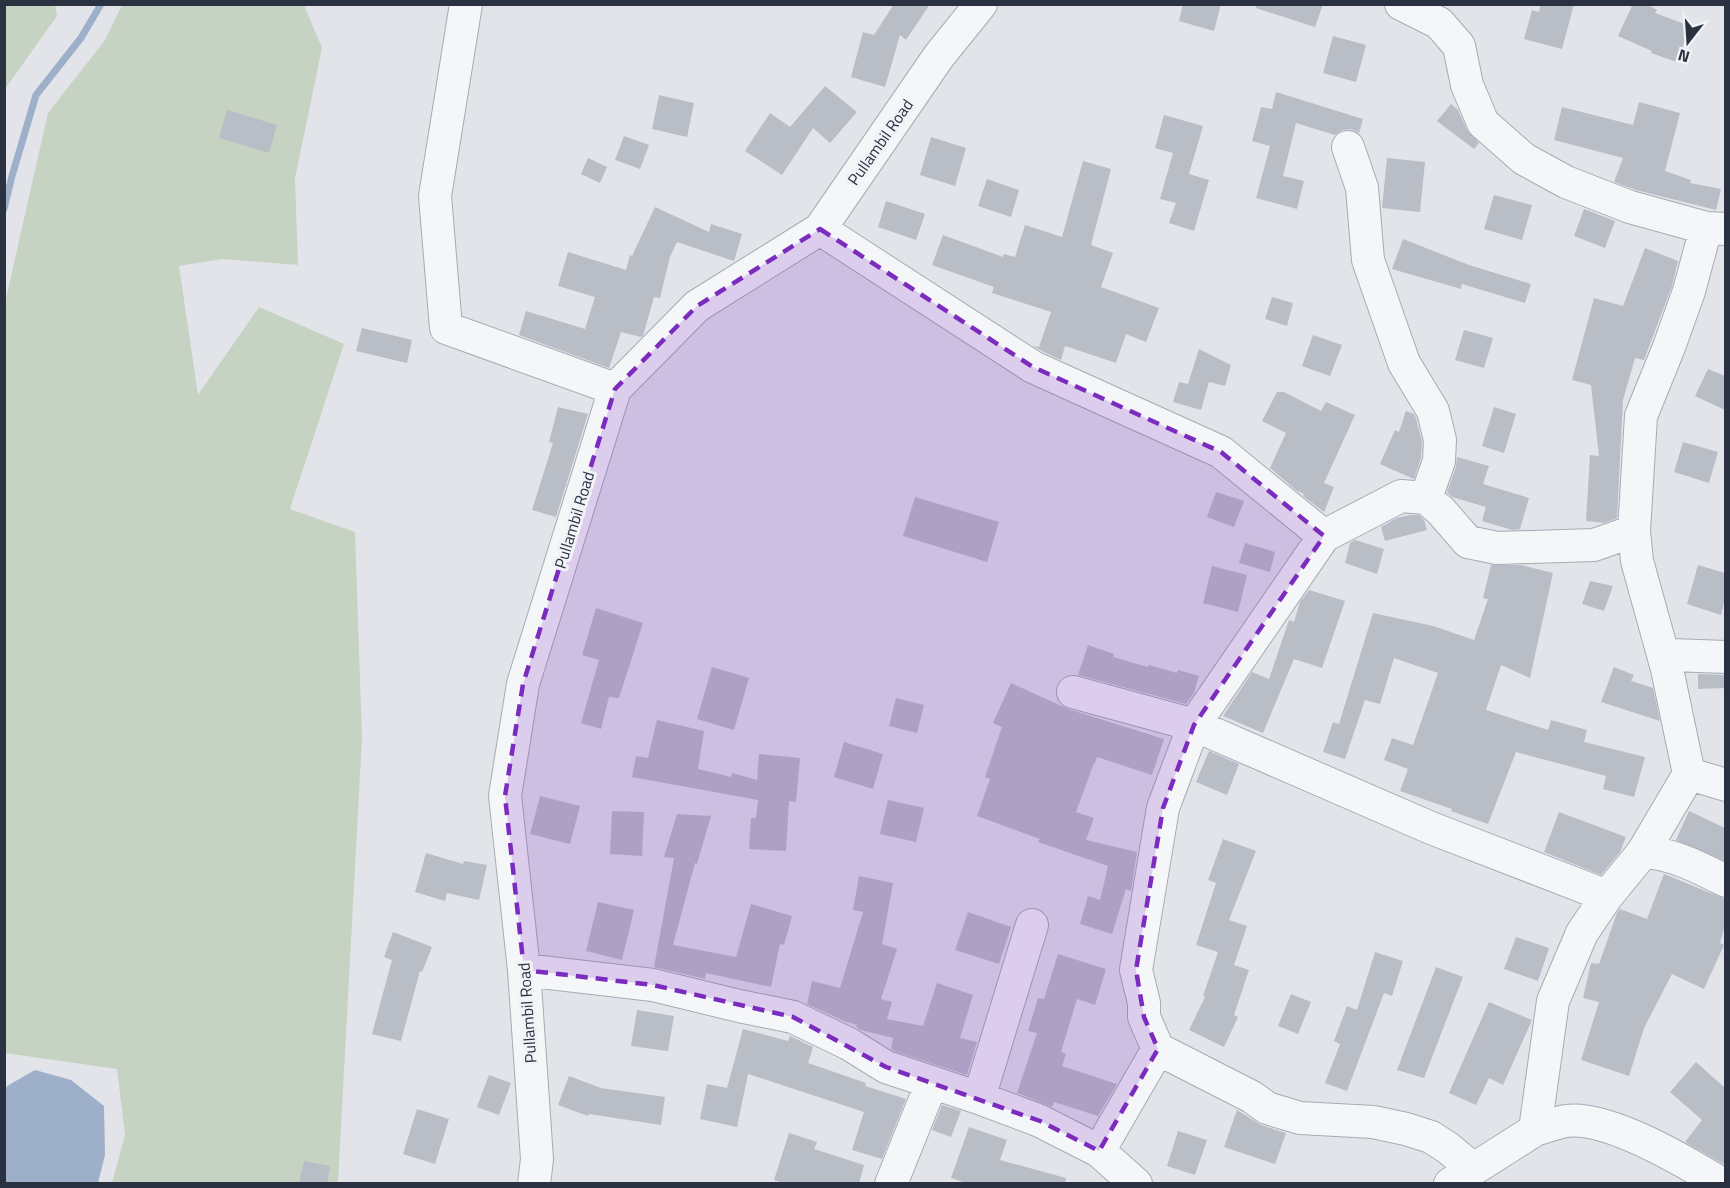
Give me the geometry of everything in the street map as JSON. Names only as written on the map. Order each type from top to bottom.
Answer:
[{"type":"street","points":[[466,4],[435,196],[446,328],[615,389]]},
{"type":"street","name":"Pullambil Road","points":[[534,1184],[537,1159],[524,970],[505,796],[523,684],[615,389],[697,306],[820,229],[939,56],[981,4]]},
{"type":"street","points":[[1401,4],[1440,23],[1459,46],[1467,85],[1483,123],[1524,159],[1566,182],[1630,207],[1716,228],[1641,416],[1634,531],[1637,561],[1667,669],[1689,774],[1643,852],[1606,896],[1582,933],[1553,1002],[1535,1130]]},
{"type":"street","points":[[1348,147],[1362,188],[1368,260],[1404,363],[1433,411],[1440,440],[1439,461],[1426,498]]},
{"type":"street","points":[[820,229],[1033,367],[1221,452],[1324,536]]},
{"type":"street","points":[[1634,531],[1594,545],[1497,548],[1468,542],[1441,511],[1426,498],[1401,496],[1324,536],[1194,725],[1162,808],[1136,970],[1144,1003],[1144,1017],[1158,1049],[1252,1097],[1267,1108],[1300,1118],[1373,1122],[1431,1137],[1448,1148],[1461,1176],[1535,1130],[1567,1121],[1605,1125],[1674,1155],[1722,1184]]},
{"type":"street","points":[[1667,669],[1671,655],[1725,657]]},
{"type":"street","points":[[1073,692],[1194,725],[1431,828],[1606,896]]},
{"type":"street","points":[[1689,774],[1725,784]]},
{"type":"street","points":[[1643,852],[1657,852],[1677,858],[1725,881]]},
{"type":"street","points":[[979,1098],[1032,925]]},
{"type":"street","points":[[524,970],[653,985],[793,1017],[849,1044],[886,1067],[1040,1121],[1099,1151],[1136,1184]]},
{"type":"street","points":[[1099,1151],[1158,1049]]},
{"type":"street","points":[[891,1184],[932,1082]]},
{"type":"highlighted area","points":[[820,229],[1033,367],[1221,452],[1324,536],[1194,725],[1163,808],[1136,970],[1144,1017],[1158,1049],[1099,1151],[1040,1121],[886,1067],[793,1017],[653,985],[524,970],[505,796],[523,684],[615,389],[697,306]]},
{"type":"green space","points":[[5,4],[55,5],[57,16],[5,89]]},
{"type":"green space","points":[[122,5],[304,5],[322,48],[295,178],[298,265],[222,259],[179,266],[198,395],[259,307],[344,344],[290,509],[355,532],[362,738],[338,1182],[333,1184],[112,1183],[125,1135],[117,1069],[5,1053],[5,303],[48,113],[105,40]]},
{"type":"water","points":[[35,1070],[71,1080],[104,1106],[105,1155],[98,1183],[5,1183],[5,1090],[7,1086]]},
{"type":"building","points":[[894,4],[930,4],[906,40],[900,35],[885,87],[851,77],[863,32],[874,35]]},
{"type":"building","points":[[1183,4],[1221,4],[1214,31],[1179,21]]},
{"type":"building","points":[[1257,4],[1323,4],[1315,27],[1256,8]]},
{"type":"building","points":[[1541,4],[1574,4],[1562,49],[1524,39],[1532,10],[1539,12]]},
{"type":"building","points":[[1633,4],[1646,4],[1657,10],[1655,13],[1690,26],[1677,62],[1651,53],[1652,51],[1618,36]]},
{"type":"building","points":[[1333,36],[1366,45],[1356,82],[1323,73]]},
{"type":"building","points":[[825,86],[857,112],[830,143],[813,128],[782,175],[745,151],[770,113],[790,127]]},
{"type":"building","points":[[1276,92],[1363,119],[1359,133],[1351,129],[1343,130],[1335,135],[1296,123],[1283,176],[1304,181],[1297,209],[1256,198],[1270,146],[1252,141],[1261,107],[1272,109]]},
{"type":"building","points":[[659,95],[694,103],[687,137],[652,129]]},
{"type":"building","points":[[1639,102],[1680,113],[1665,171],[1691,180],[1690,183],[1721,189],[1716,210],[1636,190],[1614,182],[1623,158],[1554,140],[1562,107],[1633,125]]},
{"type":"building","points":[[1451,104],[1458,110],[1467,130],[1479,143],[1474,149],[1437,121]]},
{"type":"building","points":[[227,110],[277,125],[269,153],[219,138]]},
{"type":"building","points":[[1164,115],[1203,126],[1189,174],[1209,180],[1194,231],[1169,223],[1176,203],[1160,199],[1173,153],[1155,148]]},
{"type":"building","points":[[624,136],[649,145],[640,169],[615,160]]},
{"type":"building","points":[[931,137],[966,148],[955,186],[920,175]]},
{"type":"building","points":[[588,158],[607,167],[600,183],[581,174]]},
{"type":"building","points":[[1387,158],[1425,162],[1420,212],[1382,208]]},
{"type":"building","points":[[1083,161],[1111,169],[1091,245],[1113,253],[1101,287],[1159,308],[1146,342],[1126,334],[1116,363],[1065,346],[1061,360],[1042,351],[1033,346],[1039,347],[1051,312],[992,293],[994,287],[932,265],[943,235],[1003,257],[1004,254],[1015,257],[1025,225],[1062,237]]},
{"type":"building","points":[[987,179],[1019,190],[1011,217],[978,206]]},
{"type":"building","points":[[1494,195],[1532,205],[1522,240],[1484,229]]},
{"type":"building","points":[[886,201],[925,214],[916,240],[878,227]]},
{"type":"building","points":[[655,207],[709,232],[711,224],[742,234],[734,261],[677,242],[670,257],[660,298],[654,297],[643,336],[621,332],[609,368],[519,335],[526,311],[585,329],[595,297],[558,286],[568,252],[626,270],[630,255],[632,256]]},
{"type":"building","points":[[1584,209],[1615,221],[1605,248],[1574,236]]},
{"type":"building","points":[[1403,239],[1469,265],[1531,284],[1525,303],[1462,284],[1461,289],[1392,269]]},
{"type":"building","points":[[1645,248],[1678,261],[1672,286],[1644,360],[1635,358],[1623,400],[1617,518],[1604,523],[1586,521],[1590,455],[1599,456],[1591,385],[1572,380],[1594,298],[1623,306]]},
{"type":"building","points":[[1272,297],[1293,303],[1287,326],[1265,319]]},
{"type":"building","points":[[362,328],[412,340],[407,363],[356,351]]},
{"type":"building","points":[[1464,330],[1493,338],[1484,368],[1455,360]]},
{"type":"building","points":[[1313,335],[1342,345],[1330,376],[1302,366]]},
{"type":"building","points":[[1199,349],[1231,365],[1225,386],[1209,382],[1201,410],[1173,402],[1179,382],[1188,384]]},
{"type":"building","points":[[1708,369],[1725,376],[1725,410],[1695,396]]},
{"type":"building","points":[[1277,392],[1284,392],[1321,411],[1326,402],[1355,415],[1324,483],[1334,487],[1324,512],[1270,468],[1286,433],[1262,421]]},
{"type":"building","points":[[558,407],[588,414],[556,517],[532,510],[553,443],[549,442]]},
{"type":"building","points":[[1494,407],[1516,414],[1504,453],[1482,446]]},
{"type":"building","points":[[1406,411],[1414,414],[1422,442],[1421,458],[1414,479],[1380,464],[1395,430],[1399,432]]},
{"type":"building","points":[[1683,442],[1718,452],[1709,483],[1674,472]]},
{"type":"building","points":[[1457,457],[1489,466],[1483,484],[1529,498],[1520,529],[1512,530],[1482,521],[1486,507],[1452,497],[1447,492]]},
{"type":"building","points":[[1216,492],[1244,501],[1234,527],[1207,517]]},
{"type":"building","points":[[915,497],[999,522],[987,562],[903,536]]},
{"type":"building","points":[[1419,515],[1424,520],[1427,530],[1385,541],[1381,527],[1397,518]]},
{"type":"building","points":[[1355,540],[1384,549],[1377,574],[1345,563],[1350,543]]},
{"type":"building","points":[[1245,543],[1275,552],[1270,572],[1239,563]]},
{"type":"building","points":[[1491,565],[1521,565],[1553,573],[1530,678],[1501,665],[1486,710],[1548,730],[1551,720],[1587,730],[1584,742],[1645,757],[1634,797],[1603,789],[1606,776],[1516,752],[1488,824],[1400,791],[1408,769],[1384,760],[1392,738],[1413,745],[1438,673],[1394,658],[1380,704],[1365,700],[1345,759],[1323,752],[1333,722],[1339,724],[1373,613],[1433,626],[1474,640],[1488,599],[1483,598]]},
{"type":"building","points":[[1698,565],[1725,573],[1725,598],[1721,615],[1687,604]]},
{"type":"building","points":[[1212,566],[1247,575],[1238,612],[1203,603]]},
{"type":"building","points":[[1590,581],[1613,586],[1604,611],[1582,604]]},
{"type":"building","points":[[1309,590],[1345,601],[1322,668],[1294,659],[1263,733],[1223,716],[1252,672],[1269,679],[1289,620],[1294,622],[1300,602]]},
{"type":"building","points":[[596,608],[643,623],[619,698],[609,697],[601,729],[581,723],[599,660],[582,655]]},
{"type":"building","points":[[1088,645],[1114,654],[1113,657],[1148,667],[1149,665],[1177,673],[1178,670],[1199,676],[1194,693],[1186,704],[1078,675]]},
{"type":"building","points":[[712,667],[749,678],[734,730],[697,719]]},
{"type":"building","points":[[1614,667],[1634,675],[1631,681],[1653,688],[1660,721],[1601,702]]},
{"type":"building","points":[[1698,674],[1725,675],[1725,688],[1698,689]]},
{"type":"building","points":[[1011,683],[1068,709],[1164,739],[1152,775],[1097,757],[1076,812],[1094,818],[1086,840],[1137,852],[1131,891],[1126,889],[1112,934],[1080,924],[1088,896],[1100,900],[1108,866],[1038,842],[1040,839],[977,816],[990,779],[985,777],[1002,727],[993,723]]},
{"type":"building","points":[[896,698],[924,705],[917,733],[889,726]]},
{"type":"building","points":[[657,720],[704,731],[698,769],[731,777],[732,773],[757,780],[759,754],[800,758],[796,802],[789,801],[786,851],[749,849],[751,818],[756,818],[758,800],[632,777],[636,756],[648,758]]},
{"type":"building","points":[[844,742],[883,754],[873,789],[834,777]]},
{"type":"building","points":[[1209,751],[1239,764],[1227,795],[1196,782]]},
{"type":"building","points":[[540,796],[580,806],[570,844],[530,834]]},
{"type":"building","points":[[888,800],[924,808],[916,842],[880,834]]},
{"type":"building","points":[[612,811],[644,812],[642,856],[610,854]]},
{"type":"building","points":[[1689,811],[1725,828],[1725,861],[1676,840]]},
{"type":"building","points":[[1559,812],[1626,837],[1620,852],[1601,875],[1544,852]]},
{"type":"building","points":[[677,814],[711,816],[697,864],[695,863],[673,945],[736,957],[751,904],[792,916],[784,945],[780,944],[771,987],[706,973],[705,979],[654,967],[674,858],[664,857]]},
{"type":"building","points":[[1223,839],[1256,851],[1229,920],[1247,926],[1234,965],[1249,970],[1234,1015],[1238,1017],[1224,1047],[1189,1030],[1205,997],[1203,996],[1218,952],[1196,945],[1216,883],[1208,880]]},
{"type":"building","points":[[426,853],[463,864],[464,861],[487,865],[479,900],[447,893],[445,901],[415,892]]},
{"type":"building","points":[[1664,874],[1725,899],[1725,925],[1720,943],[1724,945],[1704,989],[1672,974],[1644,1028],[1629,1076],[1581,1060],[1599,1002],[1583,998],[1591,963],[1599,964],[1617,913],[1620,909],[1647,919]]},
{"type":"building","points":[[859,876],[893,883],[882,944],[897,949],[881,999],[892,1002],[887,1019],[923,1026],[937,983],[973,995],[960,1038],[977,1042],[967,1075],[894,1051],[891,1049],[893,1038],[861,1030],[856,1027],[857,1025],[807,1004],[812,981],[840,988],[863,912],[853,910]]},
{"type":"building","points":[[598,902],[634,910],[622,960],[586,951]]},
{"type":"building","points":[[968,912],[1011,927],[999,964],[955,950]]},
{"type":"building","points":[[393,932],[432,947],[422,972],[420,971],[401,1041],[372,1034],[392,960],[384,957]]},
{"type":"building","points":[[1516,937],[1549,948],[1538,981],[1504,969]]},
{"type":"building","points":[[1375,952],[1403,961],[1392,996],[1384,993],[1347,1091],[1325,1083],[1340,1044],[1334,1041],[1347,1006],[1357,1010]]},
{"type":"building","points":[[1058,954],[1106,969],[1095,1005],[1077,999],[1061,1052],[1066,1054],[1062,1066],[1117,1084],[1098,1116],[1054,1102],[1052,1107],[1017,1093],[1037,1033],[1028,1031],[1038,998],[1044,999]]},
{"type":"building","points":[[1436,967],[1463,977],[1424,1078],[1397,1070]]},
{"type":"building","points":[[1291,994],[1311,1002],[1298,1034],[1278,1026]]},
{"type":"building","points":[[1489,1002],[1532,1020],[1503,1085],[1489,1078],[1476,1105],[1449,1093]]},
{"type":"building","points":[[637,1010],[674,1016],[668,1051],[631,1046]]},
{"type":"building","points":[[743,1029],[788,1041],[790,1036],[813,1047],[808,1063],[866,1083],[865,1086],[906,1099],[882,1159],[852,1150],[864,1112],[748,1074],[737,1127],[700,1119],[707,1084],[727,1088]]},
{"type":"building","points":[[1696,1062],[1725,1088],[1725,1165],[1685,1142],[1702,1120],[1670,1092]]},
{"type":"building","points":[[489,1075],[511,1083],[499,1115],[477,1107]]},
{"type":"building","points":[[569,1076],[601,1088],[665,1097],[661,1125],[589,1114],[588,1116],[558,1105]]},
{"type":"building","points":[[942,1105],[961,1111],[951,1137],[932,1130]]},
{"type":"building","points":[[417,1109],[449,1119],[435,1164],[403,1154]]},
{"type":"building","points":[[1237,1110],[1261,1125],[1286,1133],[1275,1164],[1224,1147]]},
{"type":"building","points":[[969,1127],[1007,1140],[1000,1160],[1066,1178],[1065,1184],[969,1184],[951,1178]]},
{"type":"building","points":[[1178,1131],[1207,1140],[1195,1175],[1167,1166]]},
{"type":"building","points":[[789,1133],[817,1142],[814,1149],[864,1165],[859,1184],[785,1184],[774,1180]]},
{"type":"building","points":[[304,1161],[330,1166],[327,1184],[299,1184]]},
{"type":"waterway","points":[[4,209],[36,95],[81,38],[101,4]]}]
